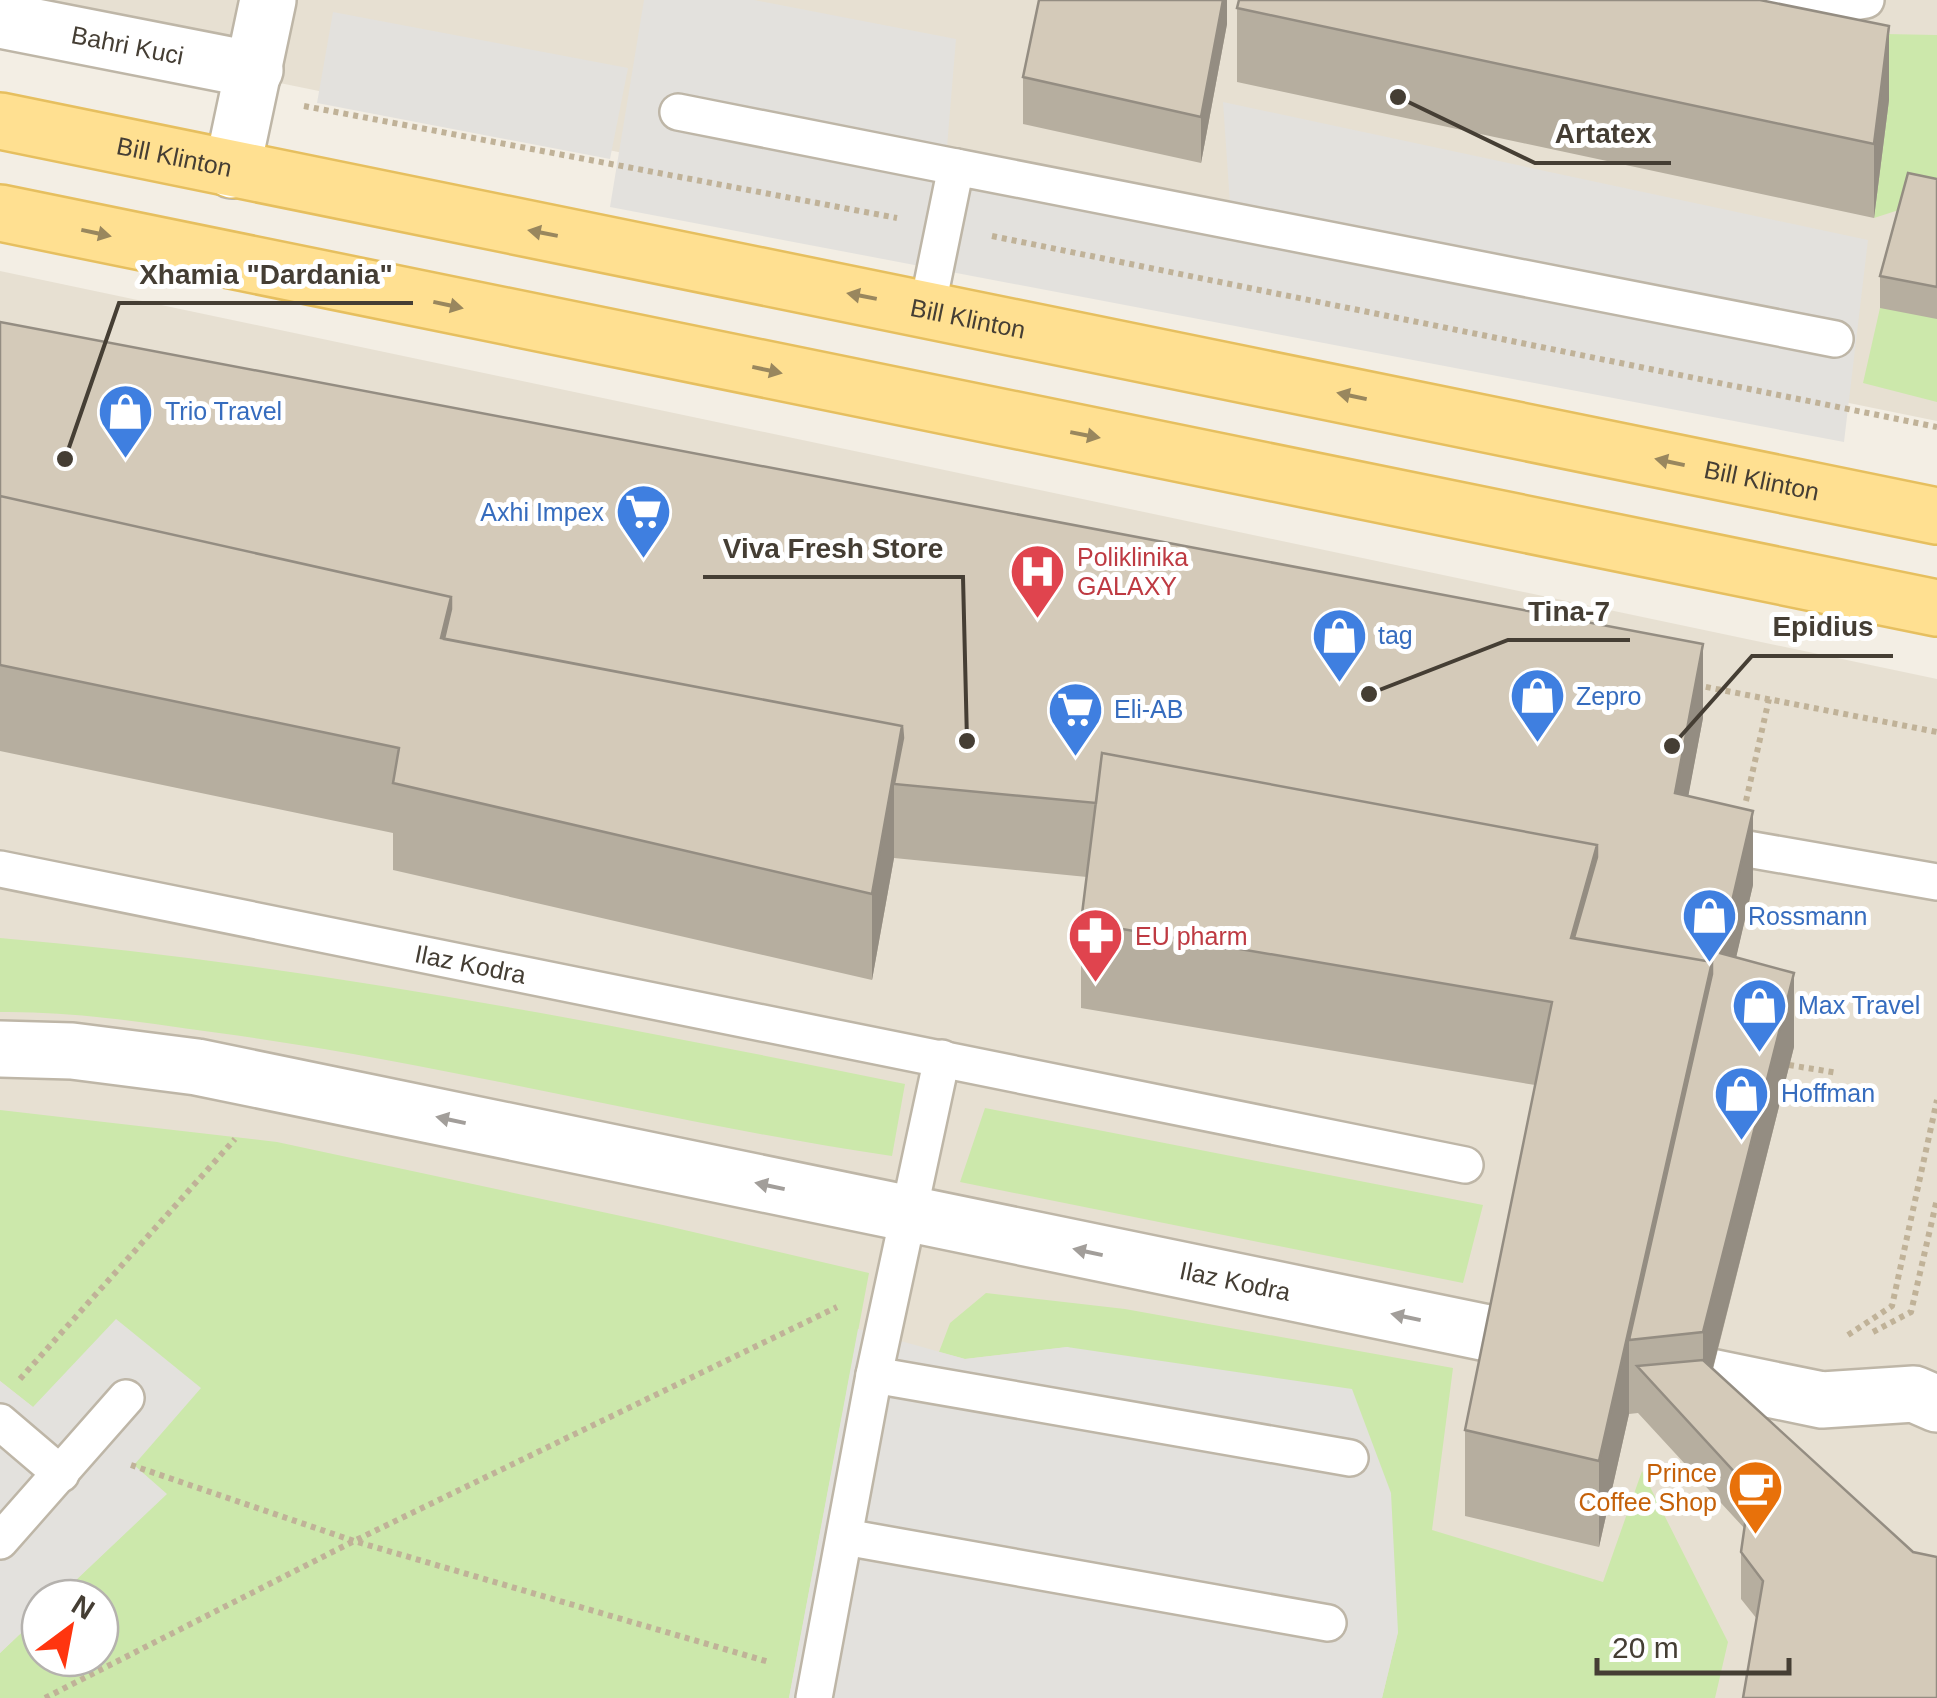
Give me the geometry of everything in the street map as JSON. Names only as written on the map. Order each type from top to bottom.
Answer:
[{"type":"main road","name":"Bill Klinton","points":[[0,121],[1937,516]]},
{"type":"main road","points":[[0,213],[1937,608]]},
{"type":"street","points":[[232,170],[268,0]]},
{"type":"street","name":"Bahri Kuci","points":[[0,20],[255,70]]},
{"type":"street","name":"Ilaz Kodra","points":[[0,1049],[72,1051],[197,1067],[903,1232],[1502,1336]]},
{"type":"street","points":[[1710,1377],[1822,1400],[1929,1386]]},
{"type":"lane","points":[[1736,21],[1866,0]]},
{"type":"lane","points":[[678,112],[1835,339]]},
{"type":"lane","points":[[927,310],[956,167]]},
{"type":"lane","points":[[1736,847],[1937,882]]},
{"type":"lane","name":"Ilaz Kodra","points":[[0,869],[1464,1165]]},
{"type":"lane","points":[[816,1688],[874,1375],[942,1058]]},
{"type":"lane","points":[[874,1375],[1350,1458]]},
{"type":"lane","points":[[0,1540],[126,1398]]},
{"type":"lane","points":[[0,1422],[72,1462]]},
{"type":"lane","points":[[845,1538],[1328,1623]]},
{"type":"path","points":[[1690,684],[1937,732]]},
{"type":"path","points":[[1736,847],[1769,699]]},
{"type":"path","points":[[1789,1065],[1838,1073]]},
{"type":"path","points":[[13,1386],[282,1086]]},
{"type":"path","points":[[1846,1336],[1892,1306],[1937,1100]]},
{"type":"path","points":[[1843,1346],[1910,1312],[1937,1199]]},
{"type":"path","points":[[45,1698],[354,1540],[863,1294],[903,1232]]},
{"type":"path","points":[[72,1462],[354,1540],[816,1688]]},
{"type":"shaded area","points":[[0,0],[1937,0],[1937,421],[0,26]]},
{"type":"shaded area","points":[[644,0],[754,0],[956,39],[947,147],[1230,204],[1223,102],[1868,240],[1844,442],[610,207]]},
{"type":"shaded area","points":[[333,12],[628,68],[610,159],[317,103]]},
{"type":"shaded area","points":[[0,271],[1937,679],[1937,1698],[0,1698]]},
{"type":"shaded area","points":[[116,1319],[201,1388],[134,1465],[167,1494],[78,1578],[20,1578],[20,1634],[0,1653],[0,1381],[33,1407]]},
{"type":"shaded area","points":[[858,1329],[965,1359],[1067,1347],[1352,1389],[1391,1493],[1398,1632],[1382,1698],[789,1698]]},
{"type":"green space","points":[[1885,34],[1937,35],[1937,402],[1863,383],[1908,207],[1874,218]]},
{"type":"green space","points":[[0,938],[228,963],[454,998],[905,1084],[892,1156],[304,1046],[110,1018],[0,1012]]},
{"type":"green space","points":[[985,1108],[1483,1205],[1463,1283],[960,1182]]},
{"type":"green space","points":[[0,1110],[277,1142],[869,1273],[789,1698],[0,1698],[0,1653],[20,1634],[20,1678],[120,1678],[120,1578],[78,1578],[166,1494],[134,1466],[33,1407],[0,1381]]},
{"type":"green space","points":[[986,1293],[1125,1309],[1453,1368],[1432,1530],[1603,1582],[1642,1471],[1728,1642],[1715,1698],[1382,1698],[1398,1632],[1068,1347],[965,1359],[939,1352],[950,1323]]},
{"type":"building","points":[[1039,0],[1223,0],[1201,117],[1023,77]]},
{"type":"building","points":[[1239,0],[1760,0],[1889,26],[1874,144],[1237,8]]},
{"type":"building","points":[[1908,173],[1937,179],[1937,287],[1880,276]]},
{"type":"building","points":[[0,322],[1703,644],[1675,793],[1753,811],[1720,953],[1794,973],[1703,1332],[1629,1340],[1712,962],[1574,938],[1597,845],[1102,753],[1096,803],[894,784],[902,726],[444,639],[451,597],[0,496]]},
{"type":"building","points":[[0,496],[451,597],[441,638],[902,726],[872,894],[393,783],[399,748],[0,665]]},
{"type":"building","points":[[1102,753],[1597,845],[1571,938],[1712,962],[1599,1461],[1465,1430],[1552,1002],[1081,922]]},
{"type":"building","points":[[1703,1360],[1913,1552],[1937,1557],[1937,1698],[1743,1698],[1763,1581],[1741,1552],[1750,1489],[1637,1366]]},
{"type":"place","name":"Artatex","points":[[1398,97]]},
{"type":"place","name":"Xhamia \"Dardania\"","points":[[65,459]]},
{"type":"place","name":"Trio Travel","points":[[126,460]]},
{"type":"place","name":"Axhi Impex","points":[[643,561]]},
{"type":"place","name":"Poliklinika GALAXY","points":[[1038,620]]},
{"type":"place","name":"tag","points":[[1339,684]]},
{"type":"place","name":"Tina-7","points":[[1369,694]]},
{"type":"place","name":"Viva Fresh Store","points":[[967,741]]},
{"type":"place","name":"Zepro","points":[[1537,745]]},
{"type":"place","name":"Epidius","points":[[1672,746]]},
{"type":"place","name":"Eli-AB","points":[[1075,758]]},
{"type":"place","name":"Rossmann","points":[[1709,965]]},
{"type":"place","name":"EU pharm","points":[[1096,985]]},
{"type":"place","name":"Max Travel","points":[[1759,1054]]},
{"type":"place","name":"Hoffman","points":[[1742,1142]]},
{"type":"place","name":"Prince Coffee Shop","points":[[1756,1536]]}]
